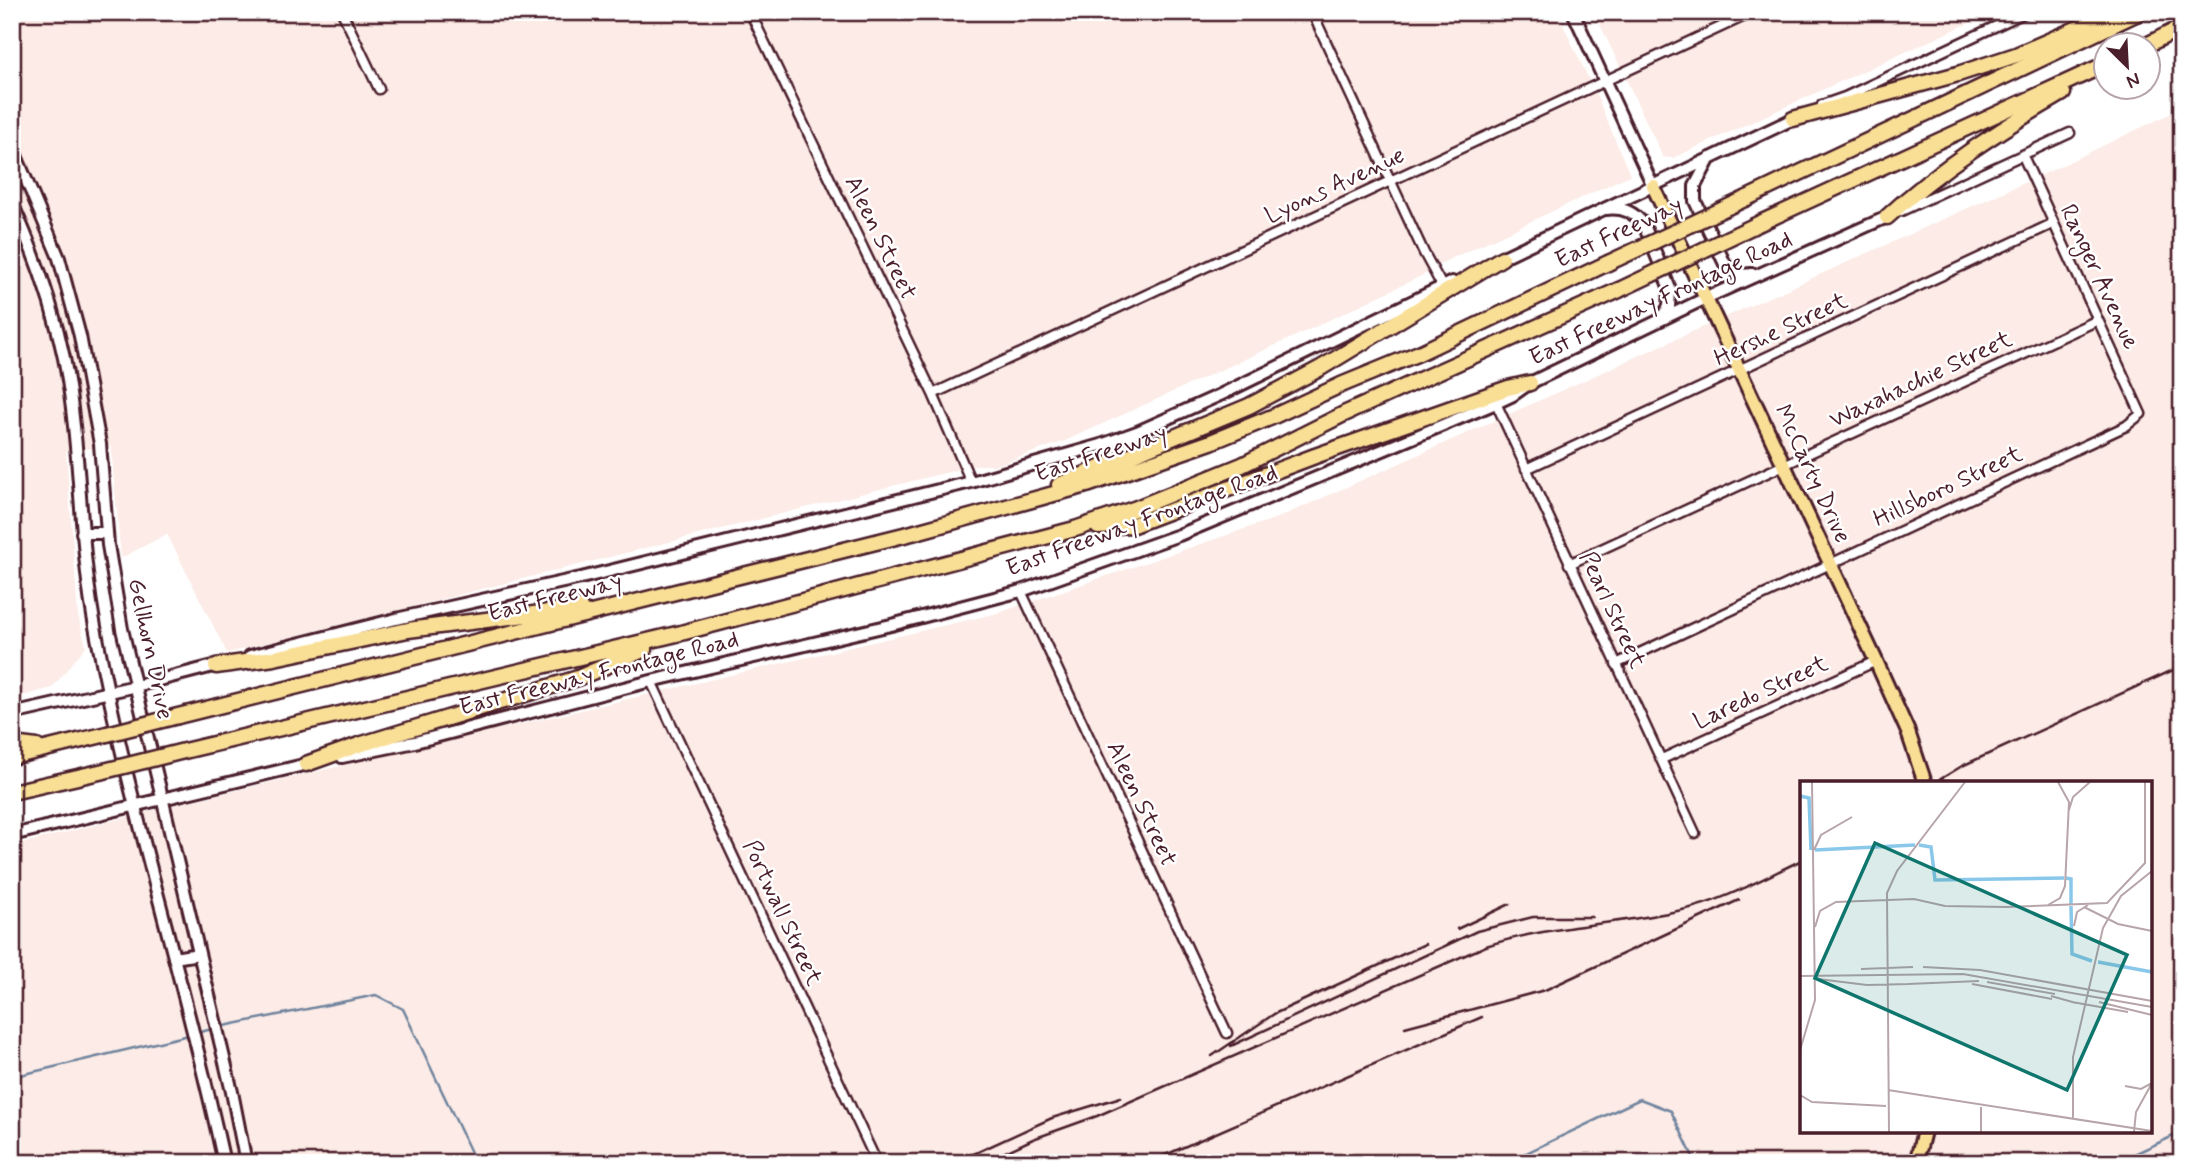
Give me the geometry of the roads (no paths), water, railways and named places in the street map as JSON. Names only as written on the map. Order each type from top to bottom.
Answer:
[{"type":"highway","points":[[1793,119],[1994,62],[2115,12]]},
{"type":"highway","name":"East Freeway","points":[[12,757],[992,512],[1090,484],[1212,442],[1419,354],[2140,12]]},
{"type":"highway","points":[[2162,37],[2182,28]]},
{"type":"highway","name":"East Freeway","points":[[12,792],[681,633],[1075,529],[1134,509],[1242,465],[1344,414],[2092,71]]},
{"type":"highway","points":[[1887,217],[1920,186],[2023,116],[2092,74]]},
{"type":"highway","points":[[992,512],[1249,406],[1319,369],[1502,258]]},
{"type":"highway","points":[[1075,529],[1133,525],[1315,456],[1508,388],[1530,383]]},
{"type":"highway","points":[[216,666],[275,658],[408,630],[647,599]]},
{"type":"highway","points":[[306,764],[359,745],[578,678],[681,633]]},
{"type":"highway","points":[[12,744],[49,748]]},
{"type":"main road","points":[[1573,12],[1653,186]]},
{"type":"main road","points":[[12,714],[136,686],[397,619],[591,576],[971,482],[1089,449],[1138,432],[1336,340],[1599,210],[1793,119]]},
{"type":"main road","name":"Gellhorn Drive","points":[[12,146],[59,258],[79,337],[100,444],[107,533],[122,629],[232,1093],[246,1163]]},
{"type":"main road","points":[[1710,158],[1695,186],[1695,201],[1725,264],[1741,276],[1765,272]]},
{"type":"main road","name":"McCarty Drive","points":[[1653,186],[1877,661],[1908,732],[1924,781]]},
{"type":"main road","name":"Gellhorn Drive","points":[[12,202],[41,273],[63,356],[76,453],[85,576],[134,805],[197,1045],[224,1163]]},
{"type":"main road","points":[[1599,210],[1624,209],[1637,216],[1644,225],[1670,289],[1669,307],[1659,321]]},
{"type":"main road","name":"East Freeway Frontage Road","points":[[12,835],[306,764],[415,742],[651,681],[891,625],[1021,591],[1179,535],[1513,396],[1530,383],[1706,298],[1887,217]]},
{"type":"main road","points":[[82,533],[107,533]]},
{"type":"main road","points":[[174,958],[199,954]]},
{"type":"main road","points":[[210,1097],[232,1093]]},
{"type":"main road","points":[[1916,1163],[1924,1133]]},
{"type":"street","points":[[342,12],[379,89]]},
{"type":"street","name":"Aleen Street","points":[[750,12],[933,394],[971,482]]},
{"type":"street","points":[[1312,12],[1442,286]]},
{"type":"street","name":"Lyons Avenue","points":[[933,394],[1753,12]]},
{"type":"street","points":[[1793,119],[2026,12]]},
{"type":"street","name":"East Freeway Frontage Road","points":[[1887,217],[2070,134]]},
{"type":"street","name":"Ranger Avenue","points":[[2023,156],[2141,414]]},
{"type":"street","name":"Hershe Street","points":[[1526,469],[2052,224]]},
{"type":"street","name":"Waxahachie Street","points":[[1569,564],[2098,320]]},
{"type":"street","name":"Pearl Street","points":[[1496,403],[1695,833]]},
{"type":"street","name":"Hillsboro Street","points":[[1616,664],[2126,426],[2141,414]]},
{"type":"street","name":"Aleen Street","points":[[1021,591],[1227,1033]]},
{"type":"street","name":"Laredo Street","points":[[1662,759],[1877,661]]},
{"type":"street","name":"Portwall Street","points":[[651,681],[877,1163]]},
{"type":"waterway","points":[[219,1027],[376,995],[403,1009],[476,1163]]},
{"type":"waterway","points":[[195,1033],[213,1029]]},
{"type":"waterway","points":[[12,1077],[189,1035]]},
{"type":"waterway","points":[[1505,1163],[1640,1099],[1671,1111],[1696,1163]]},
{"type":"waterway","points":[[2115,1163],[2182,1132]]},
{"type":"railway","points":[[1937,781],[1962,766],[2182,666]]},
{"type":"railway","points":[[982,1163],[1033,1139],[1097,1116],[1486,946],[1559,929],[1658,915],[1698,906],[1800,861]]},
{"type":"railway","points":[[1405,1027],[1545,990],[1739,900]]},
{"type":"railway","points":[[1457,929],[1510,904]]},
{"type":"railway","points":[[1231,1046],[1477,931],[1533,917],[1592,917]]},
{"type":"railway","points":[[1212,1056],[1274,1014],[1425,944]]},
{"type":"railway","points":[[1147,1163],[1482,1017]]},
{"type":"railway","points":[[954,1163],[1052,1118],[1121,1097]]}]
